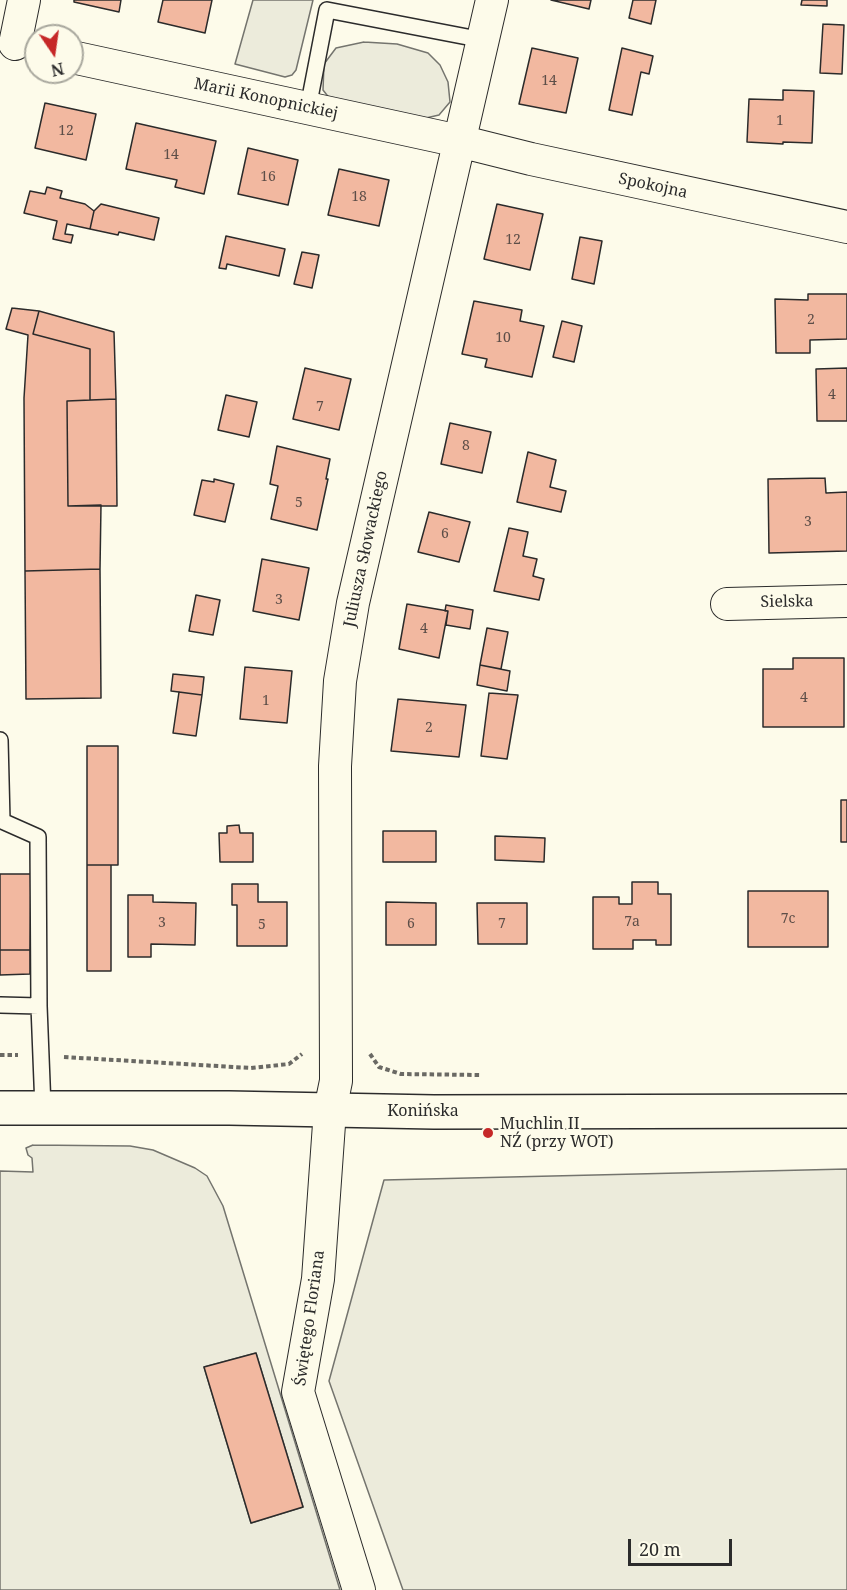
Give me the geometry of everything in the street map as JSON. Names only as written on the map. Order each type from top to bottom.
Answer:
[{"type":"main road","name":"Konińska","points":[[0,1108],[847,1111]]},
{"type":"street","points":[[17,45],[24,0]]},
{"type":"street","name":"Juliusza Słowackiego","points":[[330,1110],[336,1081],[334,766],[340,681],[353,603],[492,0]]},
{"type":"street","name":"Marii Konopnickiej","points":[[84,60],[459,141]]},
{"type":"street","name":"Spokojna","points":[[459,141],[531,159],[847,227]]},
{"type":"street","name":"Sielska","points":[[727,604],[847,601]]},
{"type":"street","name":"Świętego Floriana","points":[[330,1110],[318,1279],[298,1392],[359,1590]]},
{"type":"lane","points":[[308,108],[327,10],[483,40]]},
{"type":"lane","points":[[0,740],[1,821],[38,837],[39,1006],[43,1108]]},
{"type":"lane","points":[[0,1005],[39,1006]]},
{"type":"path","points":[[0,1055],[41,1055],[251,1068],[289,1064],[300,1057],[313,1040],[360,1040],[379,1067],[401,1074],[483,1075]]},
{"type":"shaded area","points":[[253,0],[313,0],[296,70],[292,75],[285,77],[235,64]]},
{"type":"shaded area","points":[[364,42],[397,44],[428,53],[440,65],[448,82],[450,102],[439,115],[426,118],[330,99],[323,90],[324,64],[336,48]]},
{"type":"shaded area","points":[[33,1145],[130,1146],[153,1150],[195,1168],[207,1176],[223,1206],[340,1590],[0,1590],[0,1171],[33,1172],[32,1158],[28,1155],[26,1148]],"holes":[[[256,1353],[303,1507],[251,1523],[204,1367]]]},
{"type":"shaded area","points":[[847,1169],[847,1590],[403,1590],[329,1381],[384,1180]]},
{"type":"building","points":[[74,0],[121,0],[119,12],[74,2]]},
{"type":"building","points":[[163,0],[212,0],[205,33],[158,22]]},
{"type":"building","points":[[551,0],[591,0],[589,9]]},
{"type":"building","points":[[633,0],[656,0],[651,24],[629,18]]},
{"type":"building","points":[[802,0],[827,0],[827,6],[801,5]]},
{"type":"building","points":[[823,24],[844,25],[842,74],[820,73]]},
{"type":"building","points":[[532,48],[578,58],[566,113],[519,104]]},
{"type":"building","points":[[622,48],[653,56],[649,74],[641,72],[632,115],[609,110]]},
{"type":"building","points":[[783,90],[814,91],[812,143],[747,142],[749,99],[783,100]]},
{"type":"building","points":[[45,103],[96,114],[86,160],[35,148]]},
{"type":"building","points":[[136,123],[216,141],[204,194],[175,187],[177,180],[126,169]]},
{"type":"building","points":[[248,148],[298,160],[288,205],[238,194]]},
{"type":"building","points":[[339,169],[389,180],[379,226],[328,215]]},
{"type":"building","points":[[47,187],[62,191],[60,198],[85,204],[94,211],[90,229],[67,224],[65,234],[73,235],[71,243],[53,239],[57,221],[24,213],[30,191],[45,194]]},
{"type":"building","points":[[101,204],[159,218],[154,240],[119,232],[118,235],[90,229],[94,211]]},
{"type":"building","points":[[497,204],[543,214],[530,270],[484,259]]},
{"type":"building","points":[[226,236],[285,249],[279,276],[227,264],[226,269],[219,268]]},
{"type":"building","points":[[580,237],[602,241],[594,284],[572,279]]},
{"type":"building","points":[[302,252],[319,255],[312,288],[294,284]]},
{"type":"building","points":[[808,294],[847,294],[847,339],[810,340],[810,353],[776,353],[775,299],[808,300]]},
{"type":"building","points":[[474,301],[522,310],[520,321],[544,326],[532,377],[485,367],[487,359],[462,354]]},
{"type":"building","points":[[12,308],[39,311],[33,334],[90,349],[90,400],[67,401],[68,506],[101,505],[100,569],[25,571],[24,398],[28,335],[6,329]]},
{"type":"building","points":[[39,311],[114,332],[116,399],[90,400],[90,349],[33,334]]},
{"type":"building","points":[[562,321],[582,326],[574,362],[553,357]]},
{"type":"building","points":[[305,368],[351,379],[339,430],[293,419]]},
{"type":"building","points":[[847,368],[847,421],[817,421],[816,369]]},
{"type":"building","points":[[226,395],[257,402],[249,437],[218,430]]},
{"type":"building","points":[[116,399],[117,506],[68,506],[67,401]]},
{"type":"building","points":[[450,423],[491,432],[482,473],[441,464]]},
{"type":"building","points":[[277,446],[330,459],[317,530],[271,519],[278,486],[270,484]]},
{"type":"building","points":[[528,452],[556,460],[550,487],[566,491],[561,512],[517,502]]},
{"type":"building","points":[[825,478],[826,493],[847,492],[847,551],[769,553],[768,479]]},
{"type":"building","points":[[214,479],[234,484],[225,522],[194,515],[202,480],[214,482]]},
{"type":"building","points":[[429,512],[470,522],[459,562],[418,552]]},
{"type":"building","points":[[509,528],[528,532],[523,556],[537,559],[533,576],[544,579],[539,600],[494,591]]},
{"type":"building","points":[[262,559],[309,568],[299,620],[253,611]]},
{"type":"building","points":[[100,569],[101,698],[26,699],[25,571]]},
{"type":"building","points":[[196,595],[220,600],[213,635],[189,631]]},
{"type":"building","points":[[407,604],[448,611],[439,658],[399,649]]},
{"type":"building","points":[[446,605],[473,610],[470,629],[446,625],[448,611],[445,611]]},
{"type":"building","points":[[487,628],[508,632],[501,669],[480,665]]},
{"type":"building","points":[[793,658],[844,658],[844,727],[763,727],[763,669],[793,669]]},
{"type":"building","points":[[480,665],[510,671],[507,691],[477,685]]},
{"type":"building","points":[[245,667],[292,671],[287,723],[240,719]]},
{"type":"building","points":[[173,674],[204,677],[202,695],[171,691]]},
{"type":"building","points":[[179,692],[202,695],[196,736],[173,733]]},
{"type":"building","points":[[489,693],[518,695],[507,759],[481,756]]},
{"type":"building","points":[[398,699],[466,705],[459,757],[391,751]]},
{"type":"building","points":[[87,746],[118,746],[118,865],[87,865]]},
{"type":"building","points":[[841,800],[847,800],[847,842],[841,842]]},
{"type":"building","points":[[239,825],[240,833],[253,833],[253,862],[220,862],[219,833],[227,833],[227,826]]},
{"type":"building","points":[[383,831],[436,831],[436,862],[383,862]]},
{"type":"building","points":[[495,836],[545,838],[544,862],[495,860]]},
{"type":"building","points":[[87,865],[111,865],[111,971],[87,971]]},
{"type":"building","points":[[0,874],[31,874],[30,950],[0,950]]},
{"type":"building","points":[[632,882],[658,882],[658,894],[671,894],[671,945],[656,945],[656,940],[633,940],[633,949],[593,949],[593,897],[619,897],[619,904],[632,904]]},
{"type":"building","points":[[232,884],[258,884],[258,902],[287,902],[287,946],[237,946],[237,905],[232,905]]},
{"type":"building","points":[[748,891],[828,891],[828,947],[748,947]]},
{"type":"building","points":[[128,895],[153,895],[153,902],[196,903],[195,945],[151,944],[151,957],[128,957]]},
{"type":"building","points":[[386,902],[436,903],[436,945],[386,945]]},
{"type":"building","points":[[477,903],[527,903],[527,944],[478,944]]},
{"type":"building","points":[[0,950],[30,950],[30,974],[0,975]]},
{"type":"building","points":[[256,1353],[303,1507],[251,1523],[204,1367]]},
{"type":"place","name":"Muchlin II NŹ (przy WOT)","points":[[488,1133]]}]
